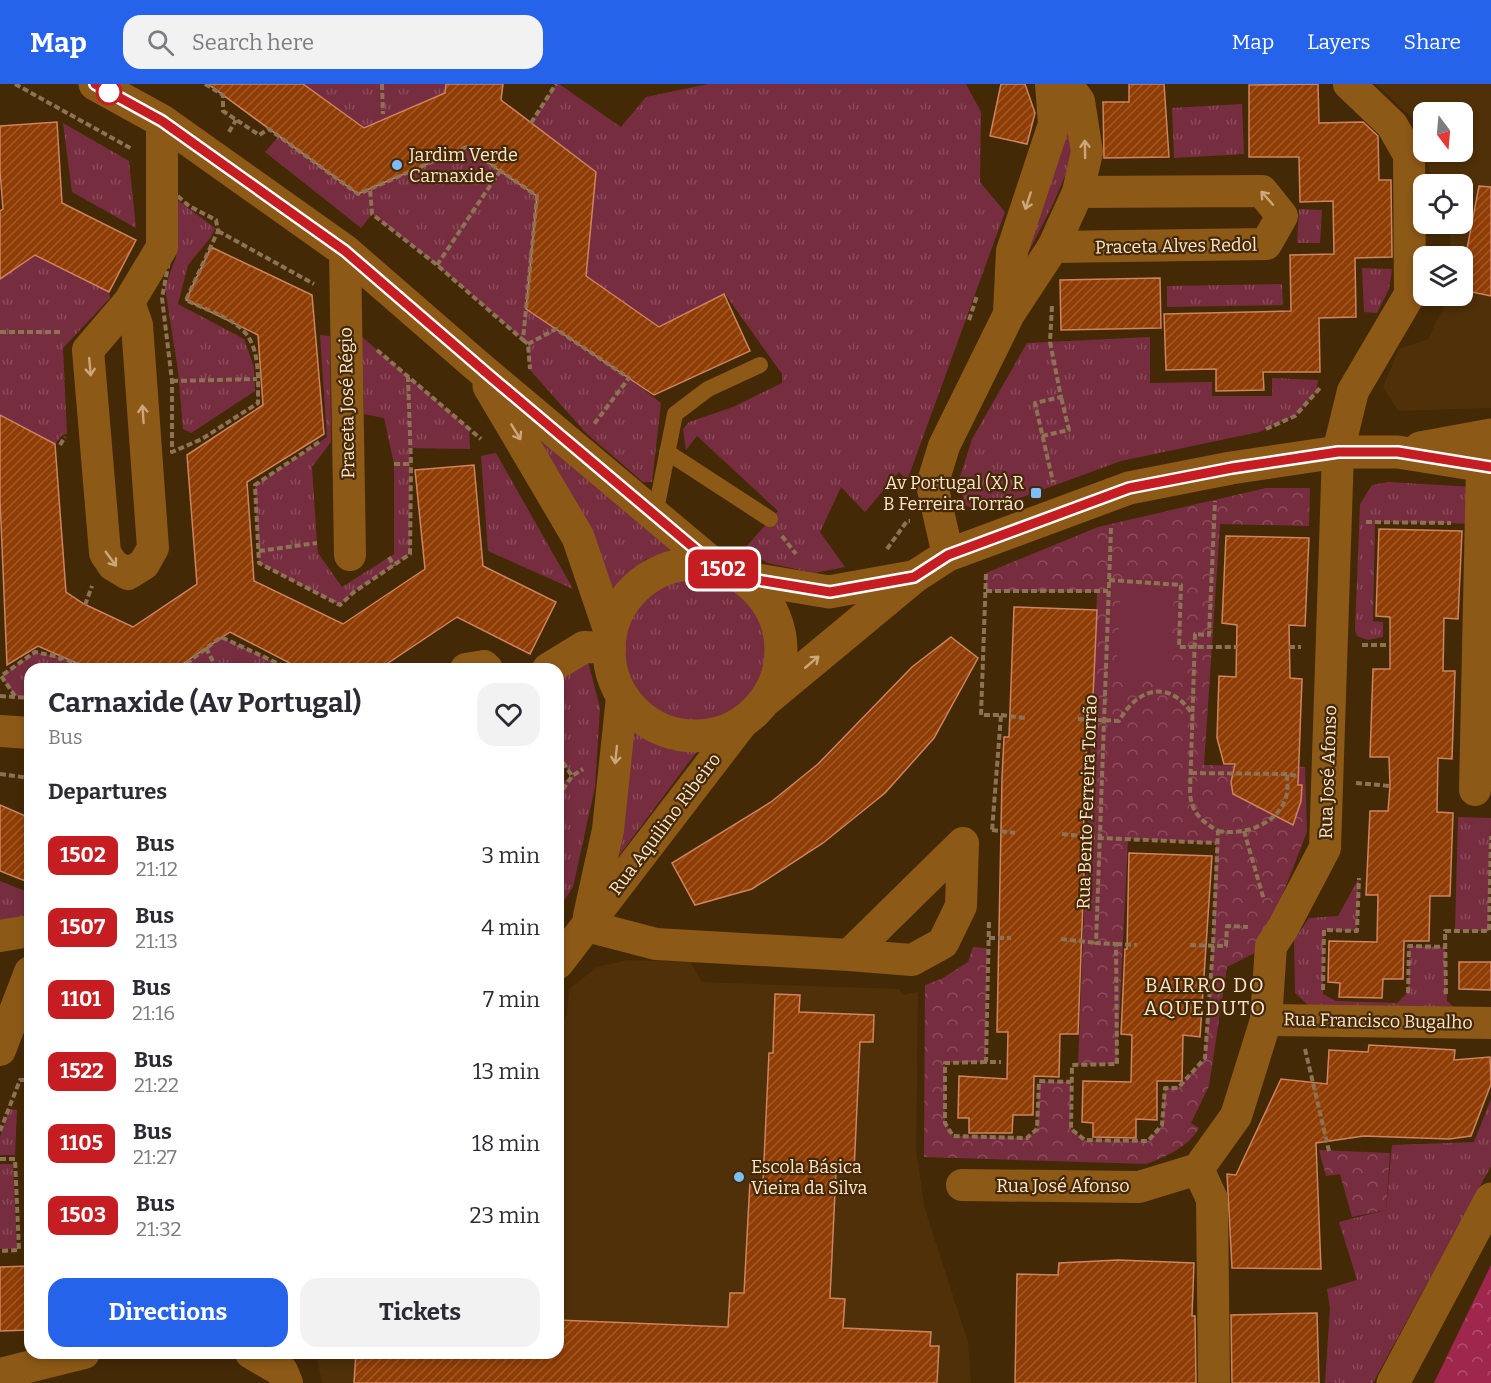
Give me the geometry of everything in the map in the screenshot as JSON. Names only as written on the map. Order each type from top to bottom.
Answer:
[{"type":"street","points":[[95,84],[162,121],[345,251],[714,565],[745,578],[830,592],[914,577]]},
{"type":"street","points":[[1009,314],[1012,251],[1054,124],[1051,84]]},
{"type":"street","points":[[948,555],[932,485],[944,446],[1009,314],[1053,247],[1078,192],[1087,152],[1079,101],[1066,84]]},
{"type":"street","name":"Rua José Afonso","points":[[962,1185],[1139,1187],[1198,1169],[1236,1116],[1266,1020],[1271,946],[1283,928],[1325,848],[1338,452],[1353,391],[1410,294],[1409,155],[1392,125],[1348,84]]},
{"type":"street","points":[[129,302],[137,325],[153,548],[144,564],[128,574],[113,565],[105,552],[88,350],[129,302],[162,247],[167,186],[162,121]]},
{"type":"street","name":"Praceta Alves Redol","points":[[1053,247],[1266,244],[1282,216],[1262,191],[1078,192]]},
{"type":"street","name":"Praceta José Régio","points":[[345,251],[350,555]]},
{"type":"street","points":[[476,364],[578,537],[610,639]]},
{"type":"street","points":[[1398,452],[1491,435]]},
{"type":"street","points":[[714,565],[680,564],[648,577],[624,600],[610,639],[609,665],[622,697],[645,721],[676,735],[711,735],[742,723],[767,699],[914,577],[948,555],[1129,488],[1232,468],[1338,452],[1398,452],[1487,467],[1480,524],[1475,790]]},
{"type":"street","points":[[745,578],[769,603],[781,634],[781,668],[767,699]]},
{"type":"street","points":[[558,663],[584,647],[610,639]]},
{"type":"street","name":"Rua Aquilino Ribeiro","points":[[587,926],[608,830],[622,697]]},
{"type":"street","name":"Rua Aquilino Ribeiro","points":[[564,955],[742,723]]},
{"type":"street","points":[[0,731],[24,733]]},
{"type":"street","points":[[587,926],[656,944],[849,955]]},
{"type":"street","points":[[0,936],[24,932]]},
{"type":"street","points":[[0,1050],[24,988]]},
{"type":"street","name":"Rua Francisco Bugalho","points":[[1266,1020],[1491,1023]]},
{"type":"street","points":[[1198,1169],[1212,1198],[1214,1383]]},
{"type":"street","points":[[1393,1383],[1491,1198]]},
{"type":"street","points":[[0,1374],[60,1359]]},
{"type":"street","points":[[264,1359],[285,1369]]},
{"type":"lane","points":[[655,515],[675,414],[708,389],[760,365]]},
{"type":"lane","points":[[667,452],[770,519]]},
{"type":"path","points":[[15,84],[132,149],[138,169],[167,186],[189,206],[216,220],[218,231],[186,300],[233,323],[249,337],[255,351],[258,403],[202,439],[172,452],[172,381],[162,298],[171,250],[167,186]]},
{"type":"path","points":[[205,84],[223,95],[223,111],[259,135],[269,129],[358,194],[465,147],[537,196],[523,340]]},
{"type":"path","points":[[382,84],[383,114]]},
{"type":"path","points":[[531,123],[556,84]]},
{"type":"path","points":[[437,265],[500,171]]},
{"type":"path","points":[[370,189],[372,214],[437,265],[528,344],[530,370]]},
{"type":"path","points":[[218,231],[315,285]]},
{"type":"path","points":[[346,324],[492,447],[514,430]]},
{"type":"path","points":[[528,344],[556,329],[628,378],[593,424]]},
{"type":"path","points":[[0,332],[78,332],[95,340]]},
{"type":"path","points":[[1042,436],[1069,430],[1050,342]]},
{"type":"path","points":[[394,464],[411,464],[408,376]]},
{"type":"path","points":[[172,381],[257,379]]},
{"type":"path","points":[[1259,432],[1294,416],[1323,384]]},
{"type":"path","points":[[1054,486],[1035,403],[1061,397]]},
{"type":"path","points":[[1215,497],[1209,635],[1195,634],[1191,805],[1196,815],[1218,831],[1238,833],[1264,824],[1278,811],[1287,794],[1287,774]]},
{"type":"path","points":[[883,554],[907,521],[939,514]]},
{"type":"path","points":[[770,519],[798,557]]},
{"type":"path","points":[[1359,522],[1480,524]]},
{"type":"path","name":"Rua Bento Ferreira Torrão","points":[[1096,943],[1111,523],[1105,525]]},
{"type":"path","points":[[259,551],[317,543]]},
{"type":"path","points":[[389,557],[394,566]]},
{"type":"path","points":[[994,570],[986,573],[981,715],[1025,718]]},
{"type":"path","points":[[1108,580],[1181,585],[1179,647],[1237,647]]},
{"type":"path","points":[[986,591],[1108,591]]},
{"type":"path","points":[[187,663],[221,637],[277,663]]},
{"type":"path","points":[[206,648],[214,663]]},
{"type":"path","points":[[15,696],[1,676],[35,652],[68,659]]},
{"type":"path","points":[[58,663],[60,657]]},
{"type":"path","points":[[60,657],[75,663]]},
{"type":"path","points":[[1078,719],[1119,721],[1133,702],[1142,695],[1154,692],[1170,692],[1180,698],[1193,715]]},
{"type":"path","points":[[0,696],[24,697]]},
{"type":"path","points":[[991,842],[1001,716]]},
{"type":"path","points":[[564,764],[572,776]]},
{"type":"path","points":[[564,788],[572,776],[589,765]]},
{"type":"path","points":[[1191,773],[1287,774],[1327,781]]},
{"type":"path","points":[[0,774],[24,777]]},
{"type":"path","points":[[992,830],[1015,832]]},
{"type":"path","points":[[1116,944],[1117,1064],[1072,1065],[1071,1129],[1084,1140],[1148,1141],[1162,1125],[1165,1088],[1178,1088],[1205,1058],[1218,831]]},
{"type":"path","points":[[1244,831],[1265,903]]},
{"type":"path","points":[[1062,834],[1216,843]]},
{"type":"path","points":[[1446,1001],[1445,931],[1489,931],[1491,836]]},
{"type":"path","points":[[1323,994],[1324,930],[1357,931],[1359,878]]},
{"type":"path","points":[[986,1062],[990,914]]},
{"type":"path","points":[[1190,945],[1226,946],[1227,926],[1250,927]]},
{"type":"path","points":[[989,938],[1011,938]]},
{"type":"path","points":[[1061,939],[1137,945]]},
{"type":"path","points":[[1402,998],[1408,993],[1409,946],[1445,947]]},
{"type":"path","points":[[1298,1020],[1329,1150]]},
{"type":"path","points":[[1001,1062],[945,1063],[945,1123],[953,1136],[1027,1138],[1037,1129],[1039,1082],[1071,1082]]},
{"type":"path","points":[[0,1131],[20,1080],[24,1080]]},
{"type":"path","points":[[0,1159],[15,1159],[19,1250],[0,1251]]},
{"type":"shaded area","points":[[1376,84],[1491,84],[1491,408],[1398,411],[1383,387],[1399,349],[1428,339],[1444,306],[1473,306],[1473,246],[1450,246],[1450,234],[1473,234],[1473,174],[1430,174],[1427,162],[1473,162],[1473,102],[1413,102],[1413,119]]},
{"type":"shaded area","name":"Escola Básica Vieira da Silva","points":[[627,960],[690,962],[702,982],[899,989],[903,995],[918,992],[916,1147],[924,1206],[968,1342],[971,1383],[322,1383],[317,1359],[564,1359],[564,1018],[566,1017],[569,989],[597,967]]},
{"type":"green space","points":[[303,84],[446,84],[445,93],[364,128]]},
{"type":"green space","points":[[556,84],[621,127],[646,97],[708,84],[966,84],[981,112],[980,182],[1005,212],[907,481],[899,472],[865,512],[841,487],[820,532],[845,567],[814,573],[768,563],[744,549],[778,511],[697,436],[686,450],[683,429],[689,422],[733,407],[782,383],[782,374],[725,294],[659,327],[586,276],[596,172],[531,123]]},
{"type":"green space","points":[[1062,93],[1073,157],[1053,204],[1023,263]]},
{"type":"green space","points":[[1242,104],[1244,154],[1174,158],[1172,108]]},
{"type":"green space","points":[[63,123],[129,161],[136,228],[72,192]]},
{"type":"green space","points":[[279,136],[358,194],[466,147],[537,196],[526,309],[629,378],[661,403],[652,482],[643,482],[586,433],[530,370],[528,344],[437,265],[372,214],[361,228],[265,152]]},
{"type":"green space","points":[[172,196],[215,228],[211,237],[188,265],[178,304],[244,339],[254,367],[255,391],[191,433],[183,429],[178,371],[165,287],[176,257]]},
{"type":"green space","points":[[1299,209],[1322,210],[1320,243],[1297,243]]},
{"type":"green space","points":[[35,255],[109,292],[110,298],[63,348],[67,434],[62,435],[55,444],[0,415],[0,279]]},
{"type":"green space","points":[[1362,268],[1392,269],[1389,289],[1377,313],[1364,312]]},
{"type":"green space","points":[[1282,284],[1283,305],[1167,307],[1167,286]]},
{"type":"green space","points":[[320,335],[330,336],[331,442],[312,467],[317,543],[318,553],[342,587],[394,554],[394,464],[384,418],[364,414],[362,337],[469,428],[470,449],[410,448],[410,554],[354,592],[340,605],[259,563],[255,485],[327,437]]},
{"type":"green space","points":[[1150,337],[1150,383],[1212,382],[1212,396],[1272,396],[1272,378],[1318,380],[1316,393],[1295,416],[1259,432],[1121,461],[982,512],[965,505],[959,480],[972,439],[1027,343]]},
{"type":"green space","points":[[527,430],[612,494],[674,553],[646,559],[621,581],[613,594]]},
{"type":"green space","points":[[496,453],[573,589],[488,551],[481,456]]},
{"type":"green space","points":[[1388,482],[1491,488],[1491,524],[1375,522],[1373,621],[1383,622],[1383,637],[1368,640],[1357,636],[1355,630],[1360,504],[1372,485]]},
{"type":"green space","points":[[1266,488],[1310,488],[1309,526],[1220,524],[1204,765],[1305,767],[1307,832],[1261,950],[1227,967],[1209,1086],[1191,1123],[1199,1128],[1182,1146],[1146,1164],[924,1157],[925,985],[941,979],[968,962],[973,947],[987,948],[986,1062],[945,1063],[945,1123],[953,1136],[1027,1138],[1037,1129],[1039,1081],[1071,1082],[1071,1129],[1084,1140],[1148,1141],[1162,1125],[1165,1088],[1178,1088],[1205,1058],[1213,946],[1216,843],[1128,839],[1117,1064],[1078,1065],[1097,592],[986,591],[986,573],[1098,527]]},
{"type":"green space","points":[[694,578],[722,583],[735,590],[746,600],[756,611],[763,624],[768,652],[763,680],[756,693],[746,704],[735,714],[722,721],[694,726],[666,721],[653,714],[642,704],[632,693],[625,680],[620,652],[625,624],[632,611],[642,600],[653,590],[666,583]]},
{"type":"green space","points":[[1121,586],[1174,588],[1170,679],[1116,677]]},
{"type":"green space","points":[[221,637],[277,663],[187,663]]},
{"type":"green space","points":[[35,652],[60,657],[75,663],[24,663],[24,697],[15,696],[1,676]]},
{"type":"green space","points":[[586,654],[600,708],[595,787],[573,887],[564,901],[564,781],[572,776],[564,764],[564,667]]},
{"type":"green space","points":[[630,724],[643,735],[672,750],[698,750],[609,869]]},
{"type":"green space","points":[[1458,817],[1491,818],[1489,931],[1455,930]]},
{"type":"green space","points":[[1359,878],[1357,931],[1324,930],[1323,994],[1336,1001],[1397,1003],[1408,992],[1409,946],[1445,947],[1447,1001],[1456,1009],[1309,1006],[1295,993],[1294,940],[1309,918],[1338,916]]},
{"type":"green space","points":[[0,881],[24,891],[24,916],[0,921]]},
{"type":"green space","points":[[1491,1099],[1491,1166],[1373,1383],[1325,1383],[1330,1308],[1327,1289],[1357,1280],[1339,1222],[1386,1210],[1392,1145],[1474,1142]]},
{"type":"green space","points":[[9,1109],[17,1110],[15,1155],[0,1155],[0,1137]]},
{"type":"green space","points":[[1319,1150],[1390,1153],[1386,1210],[1352,1217],[1340,1174],[1326,1176]]},
{"type":"green space","points":[[0,1164],[13,1164],[17,1249],[0,1249]]},
{"type":"green space","points":[[1491,1265],[1491,1383],[1434,1383]]},
{"type":"building","points":[[208,84],[303,84],[364,128],[445,93],[446,84],[503,84],[501,100],[596,172],[586,276],[659,327],[724,294],[750,351],[654,395],[526,309],[537,196],[466,147],[358,194]]},
{"type":"building","points":[[1001,84],[1025,84],[1035,113],[1027,144],[990,136]]},
{"type":"building","points":[[1129,84],[1164,84],[1169,157],[1104,158],[1103,102],[1129,102]]},
{"type":"building","points":[[1318,84],[1319,123],[1363,122],[1378,136],[1379,180],[1391,180],[1392,257],[1355,258],[1356,317],[1319,318],[1320,372],[1263,372],[1264,390],[1216,391],[1216,369],[1166,370],[1164,314],[1291,311],[1290,255],[1334,254],[1333,201],[1300,202],[1299,157],[1249,157],[1249,85]]},
{"type":"building","points":[[57,122],[62,203],[136,240],[109,292],[35,255],[0,279],[0,211],[3,209],[0,126]]},
{"type":"building","points":[[1479,186],[1491,187],[1491,296],[1473,292],[1473,246],[1468,246],[1470,234],[1473,234],[1473,217]]},
{"type":"building","points":[[211,247],[312,295],[324,434],[247,482],[254,581],[343,624],[425,569],[415,470],[474,465],[483,566],[556,602],[530,654],[457,617],[388,663],[289,663],[230,632],[184,663],[76,663],[38,646],[7,665],[0,499],[0,415],[55,444],[66,592],[84,604],[133,627],[197,584],[187,455],[263,405],[258,335],[186,300]]},
{"type":"building","points":[[1160,278],[1161,328],[1061,330],[1060,280]]},
{"type":"building","points":[[1379,529],[1462,531],[1458,619],[1444,618],[1443,671],[1455,671],[1452,759],[1438,758],[1437,812],[1453,813],[1450,896],[1430,896],[1429,941],[1404,941],[1403,979],[1383,979],[1382,998],[1339,997],[1340,983],[1328,982],[1329,941],[1377,942],[1378,895],[1366,895],[1370,811],[1388,811],[1390,786],[1389,757],[1370,757],[1373,669],[1390,669],[1390,617],[1376,616]]},
{"type":"building","points":[[1226,536],[1309,538],[1305,626],[1289,625],[1290,678],[1302,679],[1298,785],[1302,785],[1301,801],[1293,825],[1233,794],[1231,782],[1235,764],[1224,764],[1217,738],[1219,676],[1236,677],[1237,625],[1222,623]]},
{"type":"building","points":[[1014,607],[1097,610],[1093,697],[1089,697],[1085,781],[1078,1034],[1060,1034],[1059,1077],[1034,1076],[1033,1115],[1013,1115],[1012,1133],[969,1133],[969,1118],[958,1118],[959,1076],[1007,1079],[1008,1032],[997,1032],[1002,778],[1004,737],[1009,737]]},
{"type":"building","points":[[951,637],[978,658],[934,738],[885,793],[823,843],[752,889],[695,905],[672,863],[771,802],[818,764],[912,667]]},
{"type":"building","points":[[0,805],[24,815],[24,881],[0,871]]},
{"type":"building","points":[[1129,853],[1212,856],[1200,1037],[1183,1035],[1182,1081],[1157,1081],[1157,1120],[1136,1119],[1136,1138],[1093,1137],[1093,1123],[1082,1122],[1083,1081],[1131,1082],[1132,1035],[1121,1034],[1125,949],[1127,949]]},
{"type":"building","points":[[1459,962],[1491,962],[1491,990],[1459,989]]},
{"type":"building","points":[[775,994],[800,995],[799,1012],[874,1015],[873,1042],[860,1042],[854,1171],[836,1171],[830,1298],[845,1299],[843,1328],[931,1332],[930,1346],[939,1346],[937,1383],[354,1383],[356,1359],[564,1359],[564,1320],[728,1327],[730,1293],[744,1293],[750,1181],[763,1182],[769,1053],[773,1053]]},
{"type":"building","points":[[1369,1045],[1455,1050],[1454,1060],[1490,1057],[1491,1084],[1471,1136],[1449,1139],[1364,1136],[1316,1143],[1321,1269],[1232,1268],[1227,1174],[1236,1175],[1281,1079],[1327,1084],[1329,1050],[1368,1052]]},
{"type":"building","points":[[1118,1260],[1194,1263],[1192,1316],[1195,1316],[1196,1383],[1015,1383],[1017,1274],[1058,1275],[1059,1263]]},
{"type":"building","points":[[24,1266],[24,1330],[0,1331],[0,1267]]},
{"type":"building","points":[[1317,1313],[1319,1383],[1232,1383],[1231,1315]]},
{"type":"bus line","name":"1502","points":[[95,84],[162,121],[345,251],[714,565],[745,578],[830,592],[914,577],[948,555],[1129,488],[1232,468],[1338,452],[1398,452],[1491,467]]},
{"type":"place","name":"Jardim Verde Carnaxide","points":[[397,165]]},
{"type":"place","name":"Av Portugal (X) R B Ferreira Torrão","points":[[1036,493]]},
{"type":"place","name":"Escola Básica Vieira da Silva","points":[[739,1177]]},
{"type":"district","name":"BAIRRO DO AQUEDUTO","points":[[1205,996]]}]
